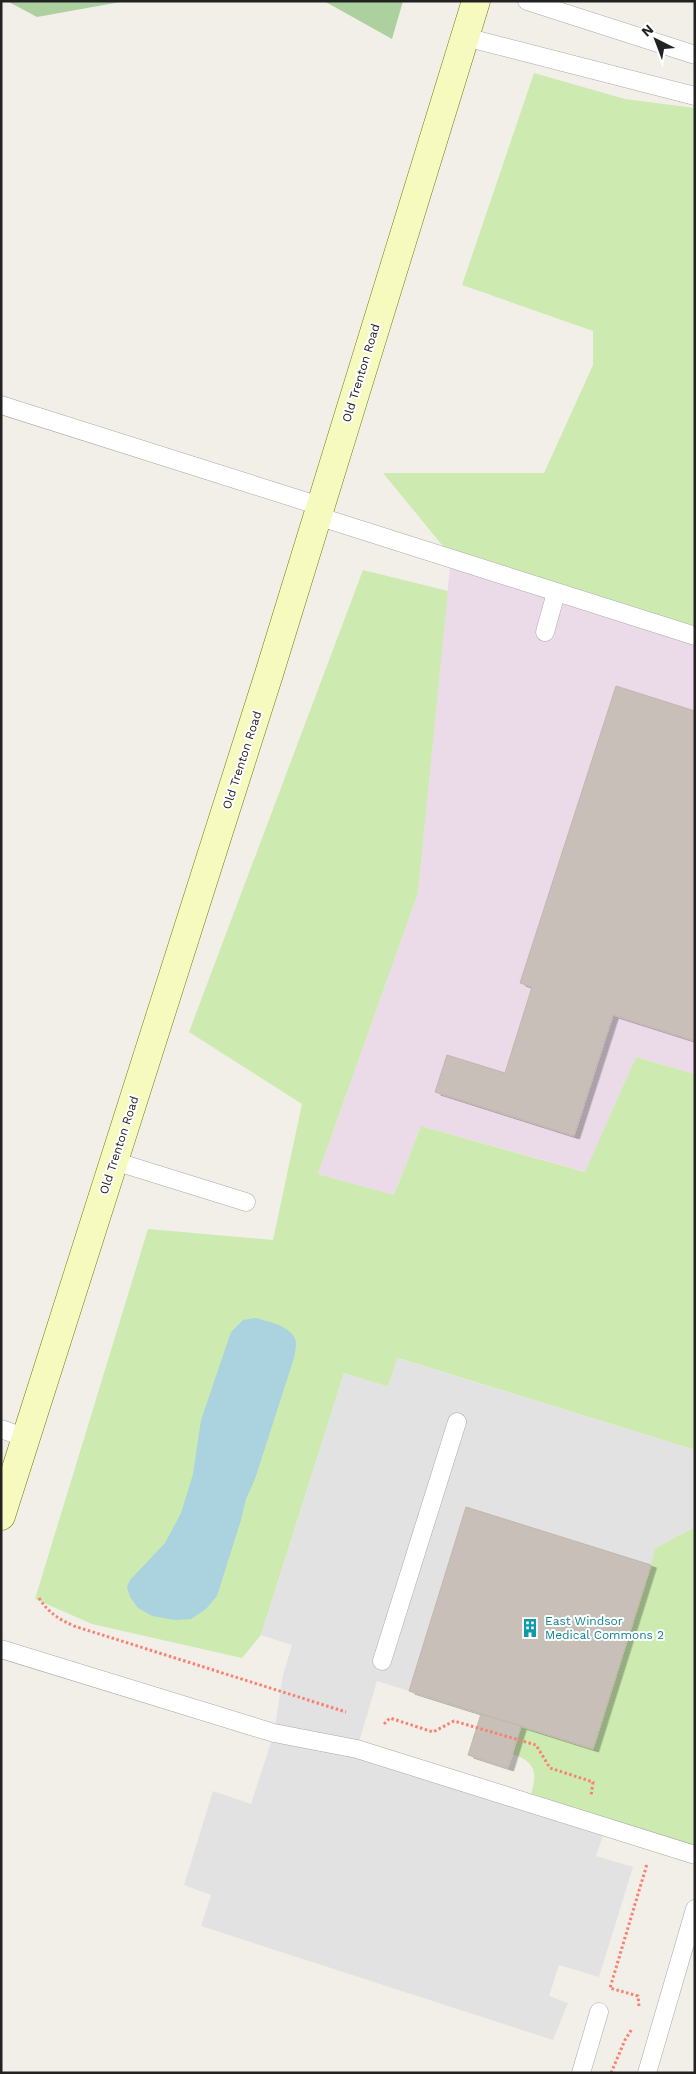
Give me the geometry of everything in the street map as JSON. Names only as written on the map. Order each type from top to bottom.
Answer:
[{"type":"main road","name":"Old Trenton Road","points":[[1,1516],[13,1433],[114,1161],[319,511],[476,1]]},
{"type":"lane","points":[[528,1],[695,55]]},
{"type":"lane","points":[[465,36],[695,96]]},
{"type":"lane","points":[[1,405],[319,511],[556,593],[695,636]]},
{"type":"lane","points":[[545,632],[556,593]]},
{"type":"lane","points":[[114,1161],[246,1202]]},
{"type":"lane","points":[[382,1661],[457,1422]]},
{"type":"lane","points":[[1,1649],[274,1733],[357,1749],[695,1855]]},
{"type":"lane","points":[[647,2073],[695,1909]]},
{"type":"lane","points":[[581,2073],[599,2012]]},
{"type":"path","points":[[39,1598],[57,1619],[74,1626],[346,1712]]},
{"type":"path","points":[[384,1724],[390,1718],[433,1732],[454,1721],[536,1745],[550,1768],[593,1782],[589,1796],[598,1799]]},
{"type":"path","points":[[637,2013],[640,2003],[638,1996],[610,1988],[654,1842]]},
{"type":"path","points":[[611,2073],[634,2022]]},
{"type":"shaded area","points":[[451,556],[695,633],[695,1074],[636,1057],[586,1172],[421,1126],[394,1195],[318,1174],[418,893]]},
{"type":"shaded area","points":[[397,1358],[695,1450],[695,1527],[655,1548],[651,1565],[466,1507],[409,1691],[377,1681],[357,1749],[606,1827],[596,1856],[633,1867],[599,1977],[559,1965],[549,1996],[568,2003],[553,2040],[201,1926],[211,1895],[184,1885],[213,1791],[251,1804],[274,1733],[283,1675],[292,1645],[261,1635],[344,1373],[388,1387]]},
{"type":"green space","points":[[7,1],[126,1],[37,17]]},
{"type":"green space","points":[[324,1],[403,1],[392,39]]},
{"type":"green space","points":[[534,73],[625,99],[695,108],[695,633],[451,556],[383,473],[544,473],[593,365],[593,331],[462,285]]},
{"type":"green space","points":[[363,570],[448,591],[418,893],[318,1174],[394,1195],[421,1126],[585,1172],[636,1057],[695,1074],[695,1450],[398,1358],[388,1387],[344,1373],[261,1635],[242,1658],[92,1624],[35,1599],[148,1229],[273,1240],[302,1104],[189,1032]]},
{"type":"green space","points":[[451,1503],[655,1548],[695,1527],[695,1855],[529,1803],[534,1773],[529,1763],[513,1754],[521,1726],[593,1748],[651,1565]]},
{"type":"water","points":[[256,1318],[280,1325],[290,1332],[296,1342],[294,1358],[255,1479],[246,1499],[217,1596],[206,1609],[191,1619],[175,1620],[152,1616],[138,1608],[130,1597],[127,1587],[130,1580],[165,1543],[181,1513],[193,1474],[201,1420],[231,1332],[243,1320]]},
{"type":"building","points":[[616,686],[695,711],[695,1041],[613,1015],[574,1136],[435,1092],[447,1055],[505,1073],[532,987],[520,983]]},
{"type":"building","name":"East Windsor Medical Commons 2","points":[[466,1507],[651,1565],[593,1749],[409,1691]]},
{"type":"building","points":[[481,1714],[521,1726],[508,1768],[468,1755]]},
{"type":"place","name":"East Windsor Medical Commons 2","points":[[530,1628]]}]
